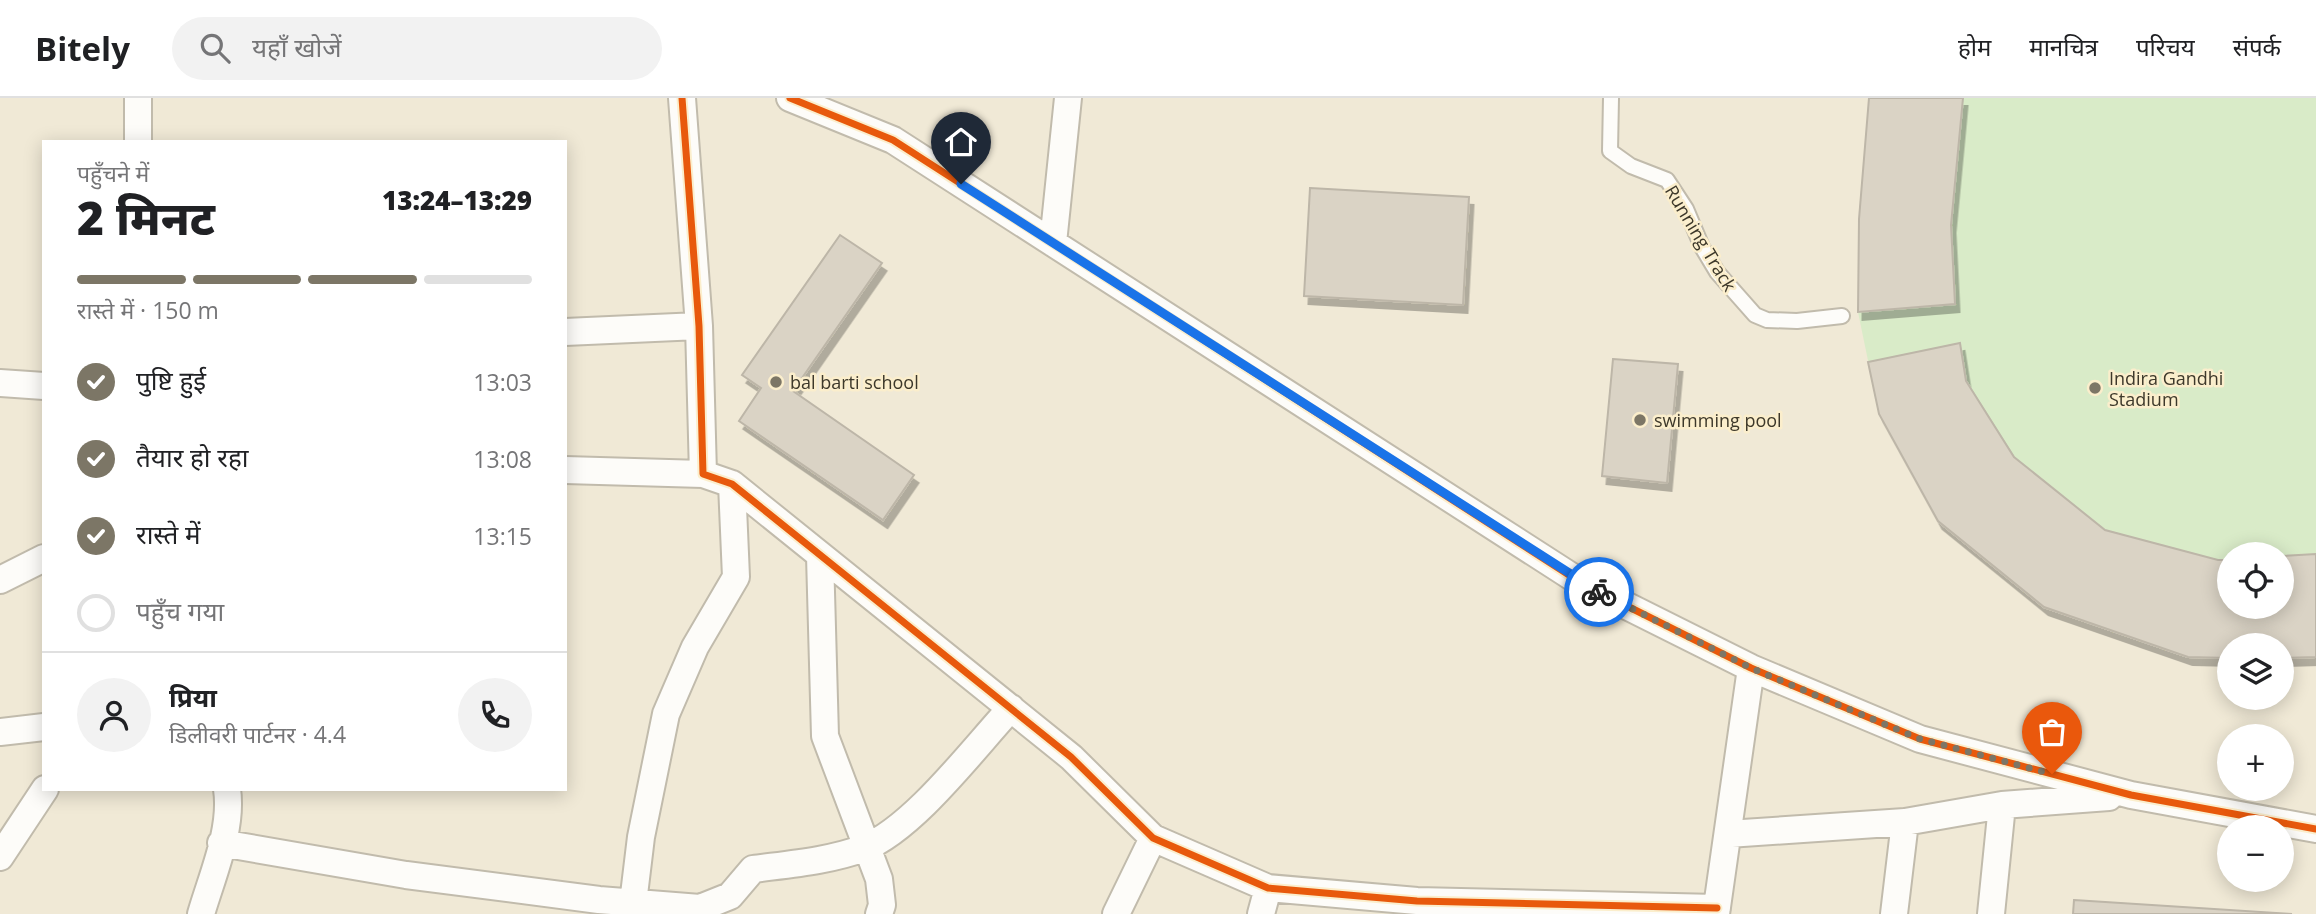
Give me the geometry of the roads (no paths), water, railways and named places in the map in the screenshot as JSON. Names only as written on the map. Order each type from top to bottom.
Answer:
[{"type":"street","points":[[138,98],[138,140]]},
{"type":"street","points":[[682,98],[699,326],[703,474]]},
{"type":"street","points":[[790,98],[893,140],[1583,584],[1751,668],[1920,739],[2131,795],[2316,829]]},
{"type":"street","points":[[1053,243],[1068,98]]},
{"type":"street","points":[[567,332],[699,326]]},
{"type":"street","points":[[0,383],[42,386]]},
{"type":"street","points":[[567,470],[703,474],[732,484],[1072,757],[1153,838],[1268,888],[1416,908],[1716,911],[1751,668]]},
{"type":"street","points":[[633,902],[641,836],[666,714],[695,647],[736,577],[732,484]]},
{"type":"street","points":[[820,556],[825,736],[879,879],[882,905],[879,914]]},
{"type":"street","points":[[0,580],[42,559]]},
{"type":"street","points":[[221,843],[406,876],[700,908],[730,896],[753,869],[831,858],[866,847],[898,828],[1011,708]]},
{"type":"street","points":[[0,732],[42,727]]},
{"type":"street","points":[[0,857],[44,791]]},
{"type":"street","points":[[201,914],[221,843],[229,804],[227,791]]},
{"type":"street","points":[[1728,834],[1905,822],[2002,805],[2131,795]]},
{"type":"street","points":[[1992,914],[2002,805]]},
{"type":"street","points":[[1894,914],[1905,822]]},
{"type":"street","points":[[1116,914],[1153,838]]},
{"type":"street","points":[[1262,914],[1268,888]]},
{"type":"lane","name":"Running Track","points":[[1611,98],[1610,151],[1631,166],[1667,180],[1686,209],[1702,247],[1742,304],[1767,320],[1813,321],[1842,316]]},
{"type":"place","name":"bal barti school","points":[[776,382]]},
{"type":"place","name":"Indira Gandhi Stadium","points":[[2095,388]]},
{"type":"place","name":"swimming pool","points":[[1640,420]]}]
